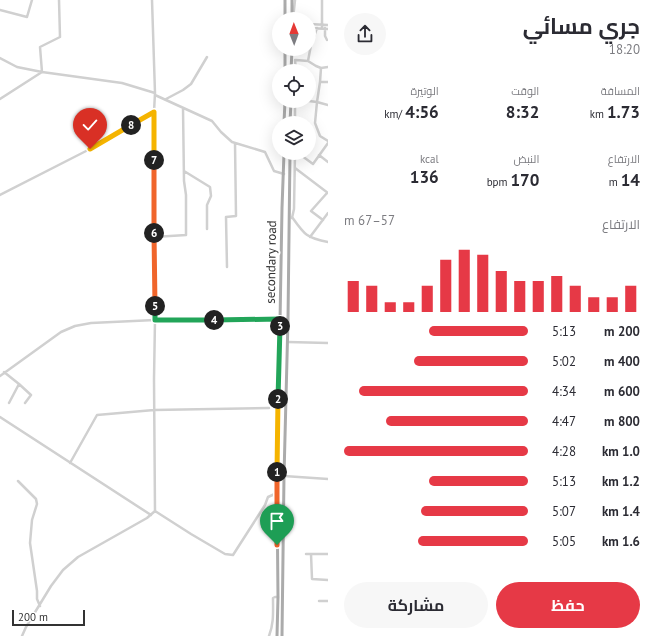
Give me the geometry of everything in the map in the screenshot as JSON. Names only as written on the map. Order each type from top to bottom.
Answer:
[{"type":"main road","points":[[285,0],[285,12]]},
{"type":"main road","points":[[293,0],[293,12]]},
{"type":"main road","points":[[293,56],[293,64]]},
{"type":"main road","name":"secondary road","points":[[277,636],[277,493],[284,160]]},
{"type":"main road","name":"secondary road","points":[[282,636],[290,160]]},
{"type":"street","points":[[0,10],[27,17],[32,0]]},
{"type":"street","points":[[42,72],[40,47],[60,36],[59,0]]},
{"type":"street","points":[[22,636],[26,626],[63,570],[78,558],[147,518],[155,511],[155,94],[152,0]]},
{"type":"street","points":[[322,0],[322,24],[325,28],[326,40]]},
{"type":"street","points":[[316,24],[328,25]]},
{"type":"street","points":[[308,61],[311,45],[317,28],[325,28]]},
{"type":"street","points":[[166,99],[191,84],[207,57]]},
{"type":"street","points":[[0,58],[17,67],[122,83],[155,94],[212,121],[232,142],[265,152],[274,171],[284,174]]},
{"type":"street","points":[[295,64],[294,60],[308,61],[321,68],[328,67]]},
{"type":"street","points":[[316,160],[328,142],[320,136],[315,123],[321,68]]},
{"type":"street","points":[[0,99],[42,72]]},
{"type":"street","points":[[320,82],[328,82]]},
{"type":"street","points":[[317,102],[328,105]]},
{"type":"street","points":[[154,237],[186,236],[183,108]]},
{"type":"street","points":[[0,195],[90,149],[154,112]]},
{"type":"street","points":[[227,267],[226,217],[236,216],[235,143]]},
{"type":"street","points":[[319,155],[328,162]]},
{"type":"street","points":[[292,218],[294,209],[295,160]]},
{"type":"street","points":[[308,160],[313,164],[316,160]]},
{"type":"street","points":[[294,168],[328,193],[311,211],[323,220]]},
{"type":"street","points":[[184,170],[210,187],[211,196],[207,206],[207,229]]},
{"type":"street","points":[[289,213],[304,233],[313,239],[328,242]]},
{"type":"street","points":[[310,237],[328,213]]},
{"type":"street","points":[[0,376],[61,332],[75,326],[91,323],[155,320],[288,319]]},
{"type":"street","points":[[288,342],[328,343]]},
{"type":"street","points":[[4,372],[31,395],[25,404]]},
{"type":"street","points":[[9,404],[19,384]]},
{"type":"street","points":[[70,463],[96,415],[154,410],[269,408]]},
{"type":"street","points":[[0,417],[151,515]]},
{"type":"street","points":[[284,476],[328,479]]},
{"type":"street","points":[[18,481],[36,499],[37,502],[32,520],[30,543],[37,599],[40,606]]},
{"type":"street","points":[[155,511],[225,554],[233,555],[265,505],[268,497],[277,493]]},
{"type":"street","points":[[306,554],[328,554]]},
{"type":"street","points":[[312,554],[312,579],[328,580]]},
{"type":"street","points":[[269,636],[273,623],[273,598],[278,597]]},
{"type":"street","points":[[319,601],[328,601]]},
{"type":"route","points":[[90,149],[154,112],[155,320],[280,319],[277,545]]}]
